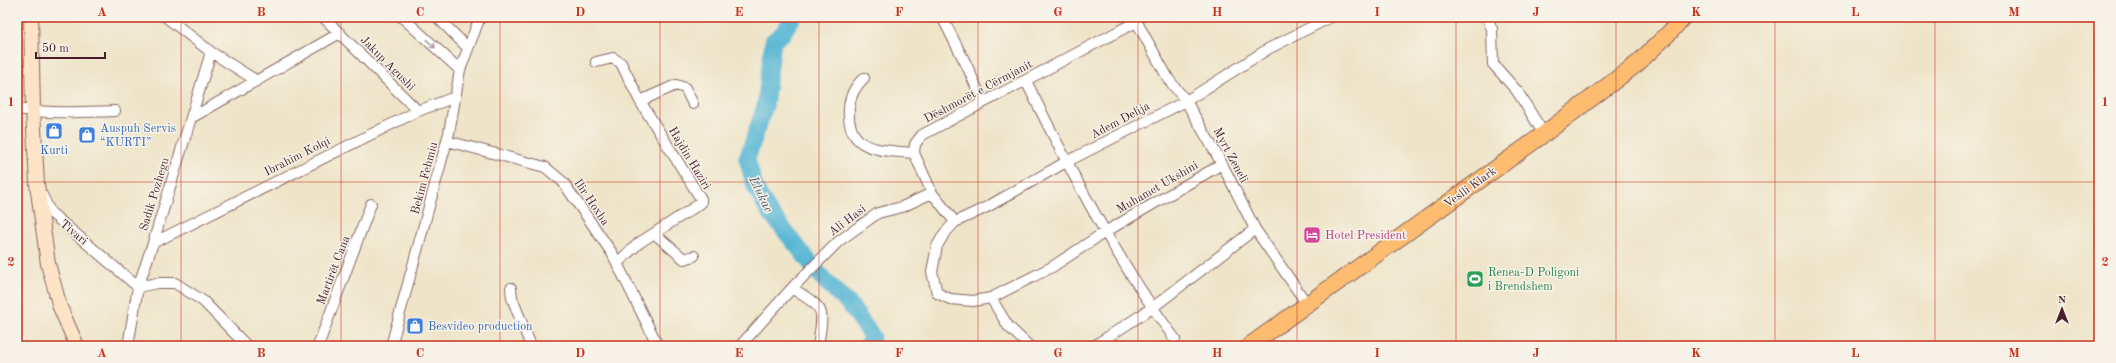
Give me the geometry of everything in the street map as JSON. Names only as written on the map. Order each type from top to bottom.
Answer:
[{"type":"main road","name":"Veslli Klark","points":[[1249,346],[1544,134],[1638,63],[1672,30],[1683,17]]},
{"type":"street","name":"Tivari","points":[[31,17],[33,111],[38,184],[50,212],[138,287]]},
{"type":"street","points":[[166,17],[211,52],[257,81]]},
{"type":"street","name":"Jakup Agushi","points":[[323,17],[418,111]]},
{"type":"street","points":[[402,17],[460,70]]},
{"type":"street","points":[[437,17],[468,48]]},
{"type":"street","name":"Bekim Fehmiu","points":[[391,346],[447,141],[460,70],[480,17]]},
{"type":"street","points":[[942,17],[967,66],[983,102]]},
{"type":"street","name":"Adem Delija","points":[[955,222],[987,207],[1066,162],[1186,101],[1268,49],[1318,21],[1331,17]]},
{"type":"street","points":[[1487,17],[1492,29],[1493,64],[1517,91],[1544,134]]},
{"type":"street","name":"Dëshmorët e Cërmjanit","points":[[914,153],[915,144],[922,135],[1026,81],[1135,20]]},
{"type":"street","name":"Myrt Zeneli","points":[[1135,20],[1169,80],[1186,101],[1222,164],[1255,229],[1308,304]]},
{"type":"street","points":[[191,118],[340,33]]},
{"type":"street","name":"Sadik Pozhegu","points":[[128,346],[138,287],[153,243],[211,52]]},
{"type":"street","name":"Hajdin Haziri","points":[[596,62],[613,58],[621,63],[640,101],[701,198],[699,205],[639,243],[617,263]]},
{"type":"street","points":[[864,78],[856,85],[849,103],[848,123],[854,137],[865,145],[886,150],[914,153],[932,193],[955,222]]},
{"type":"street","points":[[1026,81],[1066,162],[1105,232],[1152,308],[1174,338]]},
{"type":"street","points":[[640,101],[676,85],[685,88],[693,104]]},
{"type":"street","name":"Ibrahim Kolqi","points":[[153,243],[418,111],[455,97]]},
{"type":"street","points":[[17,109],[74,112],[115,111]]},
{"type":"street","name":"Ilir Hoxha","points":[[447,141],[545,168],[563,182],[617,263],[658,346]]},
{"type":"street","name":"Muhamet Ukshini","points":[[955,222],[944,234],[937,246],[932,272],[937,293],[950,299],[973,301],[991,298],[1052,267],[1076,249],[1222,164]]},
{"type":"street","points":[[38,184],[48,264],[60,307],[77,346]]},
{"type":"street","name":"Ali Hasi","points":[[740,346],[792,288],[839,241],[878,213],[902,207],[932,193]]},
{"type":"street","name":"Martirët Cana","points":[[318,346],[372,204]]},
{"type":"street","points":[[1094,346],[1152,308],[1255,229]]},
{"type":"street","points":[[655,234],[684,259],[694,256]]},
{"type":"street","points":[[138,287],[157,282],[175,283],[204,301],[247,346]]},
{"type":"street","points":[[792,288],[819,307],[822,313],[818,346]]},
{"type":"street","points":[[511,293],[531,346]]},
{"type":"street","points":[[991,298],[1008,326],[1028,346]]},
{"type":"shaded area","points":[[17,126],[21,202],[17,204]]},
{"type":"waterway","name":"Llukac","points":[[793,17],[783,33],[773,41],[765,106],[747,159],[755,187],[768,210],[824,280],[850,305],[872,336],[868,346]]},
{"type":"place","name":"Kurti","points":[[54,131]]},
{"type":"place","name":"Auspuh Servis “KURTI”","points":[[87,135]]},
{"type":"place","name":"Hotel President","points":[[1312,235]]},
{"type":"place","name":"Renea-D Poligoni i Brendshem","points":[[1475,279]]},
{"type":"place","name":"Besvideo production","points":[[415,326]]}]
